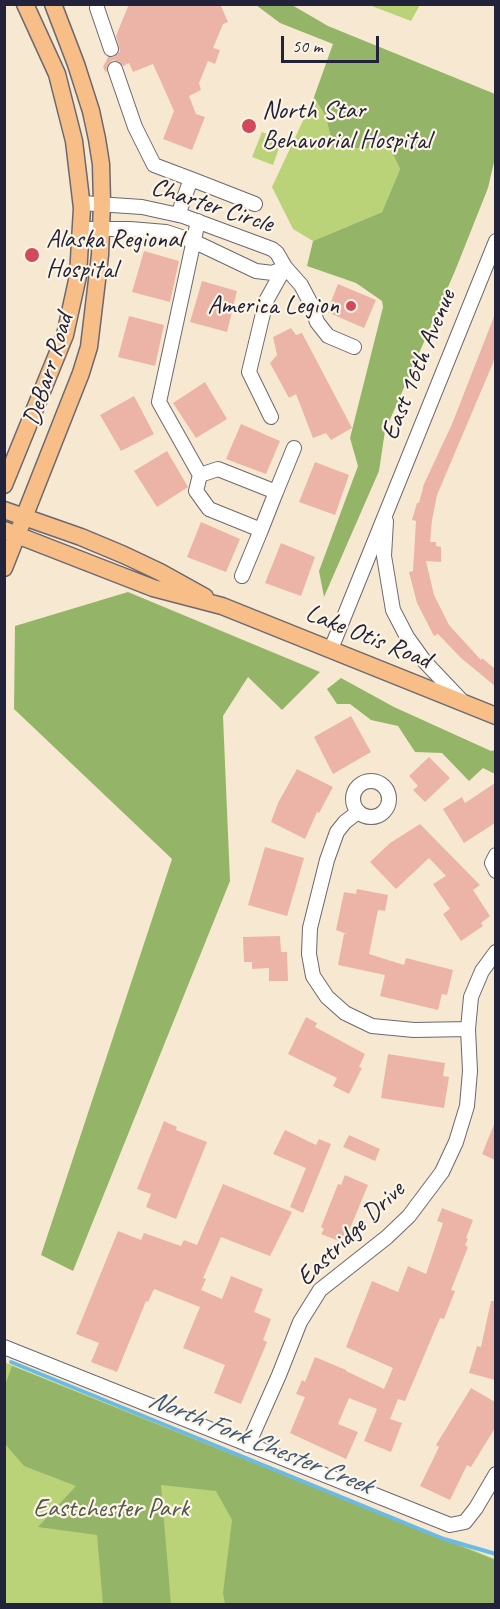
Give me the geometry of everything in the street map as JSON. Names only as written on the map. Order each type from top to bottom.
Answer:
[{"type":"main road","name":"DeBarr Road","points":[[4,485],[65,335],[78,276],[81,229],[82,203],[74,141],[57,74],[25,4]]},
{"type":"main road","name":"DeBarr Road","points":[[4,568],[11,533],[26,516],[89,347],[98,282],[102,203],[101,164],[91,111],[53,4]]},
{"type":"main road","name":"Lake Otis Road","points":[[4,510],[26,516],[124,555],[222,606]]},
{"type":"main road","name":"Lake Otis Road","points":[[11,533],[153,588],[222,606],[495,716]]},
{"type":"street","points":[[97,6],[111,50]]},
{"type":"street","points":[[115,69],[135,127],[153,165],[255,204]]},
{"type":"street","points":[[178,215],[191,179]]},
{"type":"street","name":"Charter Circle","points":[[81,229],[166,232],[193,242],[256,272],[273,273],[285,267],[272,249],[198,221],[142,207],[82,203]]},
{"type":"street","points":[[198,221],[159,402],[200,475],[196,491],[209,509],[261,530]]},
{"type":"street","name":"East 16th Avenue","points":[[331,649],[495,241]]},
{"type":"street","points":[[271,417],[249,372],[266,301],[285,267],[301,285],[317,322],[328,336],[354,347]]},
{"type":"street","points":[[242,576],[294,448]]},
{"type":"street","points":[[200,475],[218,469],[276,492]]},
{"type":"street","name":"East 16th Avenue","points":[[387,507],[384,556],[393,610],[407,637],[425,662],[464,703]]},
{"type":"street","points":[[358,812],[337,832],[327,860],[310,928],[309,954],[313,976],[327,997],[345,1013],[372,1026],[414,1030],[468,1029]]},
{"type":"street","points":[[495,855],[492,863],[495,871]]},
{"type":"street","name":"Eastridge Drive","points":[[248,1445],[300,1322],[320,1290],[410,1216],[442,1172],[456,1142],[467,1106],[470,1071],[468,1029],[471,997],[482,971],[495,952]]},
{"type":"street","points":[[4,1347],[450,1525],[465,1522],[476,1508],[495,1474]]},
{"type":"green space","points":[[256,5],[292,5],[328,26],[495,94],[495,158],[488,188],[455,271],[385,431],[379,471],[324,597],[319,571],[358,466],[350,438],[383,307],[382,301],[356,283],[307,266],[313,241],[382,212],[400,169],[390,148],[333,148],[326,117],[314,97],[333,44],[280,23]]},
{"type":"green space","points":[[369,5],[420,5],[411,21]]},
{"type":"green space","points":[[314,97],[326,117],[333,148],[390,147],[400,169],[382,212],[313,241],[293,229],[272,187]]},
{"type":"green space","points":[[262,132],[282,140],[273,165],[252,157]]},
{"type":"green space","points":[[128,592],[320,672],[282,710],[248,677],[223,716],[230,881],[73,1271],[41,1255],[172,859],[14,709],[15,626]]},
{"type":"green space","points":[[341,678],[394,707],[491,751],[495,750],[495,774],[483,768],[469,781],[442,753],[415,752],[398,726],[371,720],[350,704],[337,704],[327,689]]},
{"type":"green space","name":"Eastchester Park","points":[[4,1362],[495,1559],[495,1604],[5,1604]]},
{"type":"green space","name":"Eastchester Park","points":[[12,1366],[495,1560],[495,1604],[225,1604],[223,1593],[232,1520],[216,1491],[161,1485],[171,1604],[103,1604],[97,1535],[38,1527],[76,1486],[24,1466],[5,1444],[5,1385]]},
{"type":"building","name":"North Star Behavorial Hospital","points":[[129,4],[220,4],[228,22],[223,24],[213,48],[220,50],[215,64],[208,61],[199,83],[201,90],[189,96],[196,114],[205,117],[192,150],[163,139],[174,111],[153,64],[133,72],[129,63],[123,66],[120,62],[113,60],[108,64],[106,73],[103,67],[108,57],[114,57],[120,51],[116,36]]},
{"type":"building","points":[[144,251],[179,261],[170,302],[132,292]]},
{"type":"building","points":[[202,281],[237,291],[227,332],[190,322]]},
{"type":"building","name":"America Legion","points":[[338,284],[376,300],[364,328],[327,312]]},
{"type":"building","points":[[495,314],[493,363],[437,495],[430,542],[436,542],[436,546],[441,547],[441,562],[426,561],[434,595],[449,625],[481,660],[482,658],[495,669],[495,686],[461,658],[438,634],[434,636],[417,603],[409,572],[413,571],[416,521],[412,520],[417,503],[419,503],[424,484],[452,424]]},
{"type":"building","points":[[129,316],[164,325],[155,366],[118,357]]},
{"type":"building","points":[[291,328],[296,335],[302,333],[352,428],[331,440],[326,433],[313,438],[296,394],[289,398],[270,363],[277,355],[273,337]]},
{"type":"building","points":[[205,382],[227,419],[196,438],[173,403]]},
{"type":"building","points":[[134,396],[154,434],[121,451],[100,415]]},
{"type":"building","points":[[241,424],[280,441],[266,474],[226,459]]},
{"type":"building","points":[[167,451],[188,487],[157,507],[134,471]]},
{"type":"building","points":[[315,462],[349,475],[335,515],[299,502]]},
{"type":"building","points":[[201,522],[240,539],[226,572],[187,557]]},
{"type":"building","points":[[281,543],[315,557],[301,596],[265,583]]},
{"type":"building","points":[[351,716],[371,752],[333,774],[314,737]]},
{"type":"building","points":[[429,757],[450,778],[425,802],[413,790],[418,786],[409,776]]},
{"type":"building","points":[[297,769],[333,787],[319,813],[317,812],[305,839],[271,822],[278,803]]},
{"type":"building","points":[[495,783],[495,823],[464,843],[443,809],[462,797],[465,803]]},
{"type":"building","points":[[420,824],[480,885],[473,890],[490,916],[481,923],[483,926],[461,941],[443,914],[450,909],[433,884],[446,876],[429,858],[396,889],[370,862],[390,843]]},
{"type":"building","points":[[265,847],[304,858],[287,916],[248,905]]},
{"type":"building","points":[[357,889],[388,895],[385,911],[378,910],[369,954],[404,965],[406,958],[453,970],[447,995],[442,994],[438,1010],[380,996],[385,975],[338,965],[344,934],[347,934],[336,930],[344,892],[356,894]]},
{"type":"building","points":[[280,936],[281,952],[287,952],[288,981],[269,981],[269,968],[252,969],[252,962],[244,962],[243,937]]},
{"type":"building","points":[[306,1017],[317,1023],[315,1027],[365,1054],[359,1067],[362,1068],[349,1094],[333,1086],[337,1078],[288,1054]]},
{"type":"building","points":[[388,1054],[445,1063],[443,1076],[449,1077],[444,1108],[381,1098]]},
{"type":"building","points":[[164,1121],[177,1127],[176,1130],[207,1142],[176,1219],[146,1207],[151,1194],[137,1189]]},
{"type":"building","points":[[495,1122],[495,1160],[482,1154]]},
{"type":"building","points":[[285,1130],[316,1145],[319,1139],[331,1144],[303,1213],[290,1207],[306,1168],[273,1154]]},
{"type":"building","points":[[349,1135],[380,1149],[375,1161],[343,1147]]},
{"type":"building","points":[[345,1175],[368,1185],[344,1243],[321,1234],[324,1229],[321,1227],[338,1184],[341,1185]]},
{"type":"building","points":[[223,1184],[292,1212],[270,1256],[221,1237],[203,1278],[206,1279],[201,1290],[222,1299],[231,1276],[263,1289],[254,1312],[271,1319],[263,1340],[267,1342],[241,1404],[214,1393],[225,1365],[183,1348],[200,1307],[154,1289],[148,1302],[146,1301],[117,1372],[91,1362],[99,1343],[76,1334],[118,1231],[141,1240],[144,1233],[181,1246],[184,1240],[197,1245]]},
{"type":"building","points":[[442,1208],[473,1220],[466,1238],[468,1239],[465,1245],[468,1247],[451,1290],[455,1291],[444,1319],[440,1318],[405,1401],[398,1399],[390,1419],[402,1423],[391,1452],[364,1441],[377,1409],[349,1398],[338,1424],[358,1432],[346,1459],[290,1433],[305,1397],[296,1394],[302,1380],[305,1382],[315,1357],[384,1389],[393,1368],[346,1347],[372,1281],[398,1292],[408,1266],[426,1274],[443,1223],[437,1221]]},
{"type":"building","points":[[491,1301],[495,1301],[495,1380],[469,1373],[477,1346],[481,1347]]},
{"type":"building","points":[[471,1388],[495,1402],[495,1428],[471,1467],[467,1465],[450,1500],[420,1486],[439,1447],[436,1445]]},
{"type":"waterway","name":"North Fork Chester Creek","points":[[11,1362],[444,1539],[496,1554]]},
{"type":"place","name":"North Star Behavorial Hospital","points":[[249,126]]},
{"type":"place","name":"Alaska Regional Hospital","points":[[32,255]]},
{"type":"place","name":"America Legion","points":[[351,306]]}]
